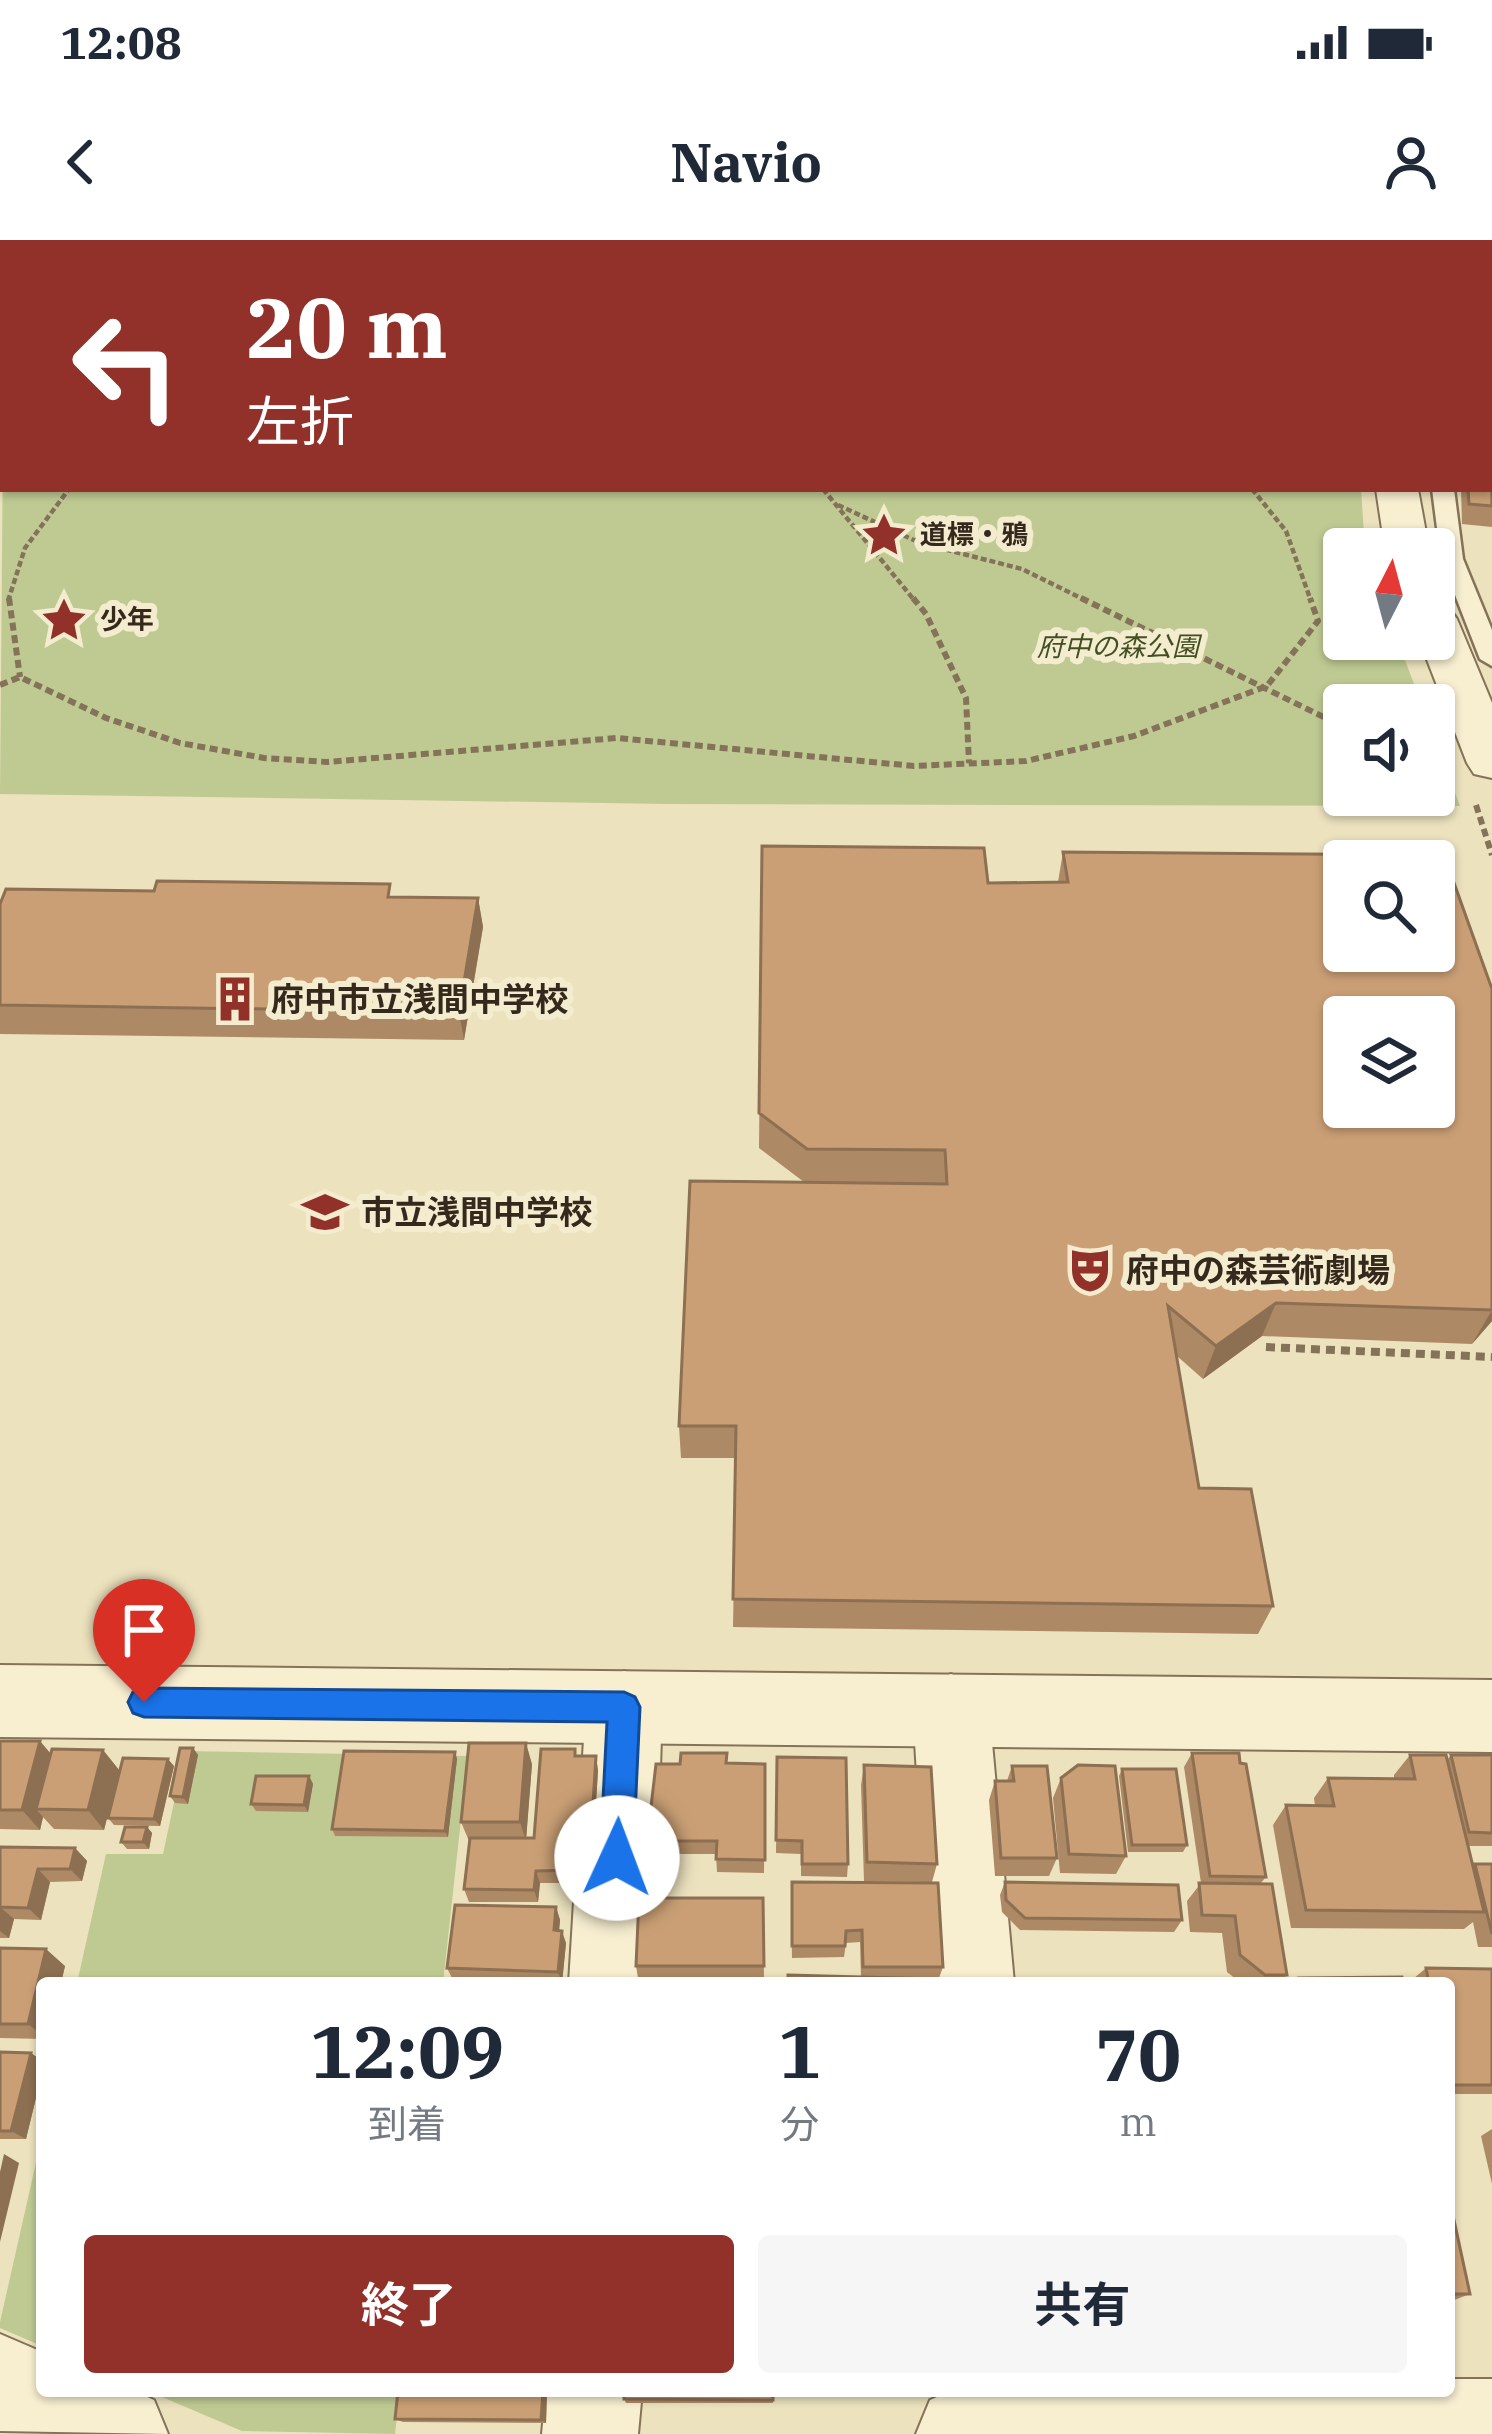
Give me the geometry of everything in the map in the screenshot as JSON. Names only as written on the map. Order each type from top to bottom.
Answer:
[{"type":"street","points":[[1398,492],[1404,528]]},
{"type":"street","points":[[1455,630],[1492,763]]},
{"type":"street","points":[[0,1701],[1492,1716]]},
{"type":"street","points":[[611,1977],[624,1707]]},
{"type":"street","points":[[951,1710],[972,1977]]},
{"type":"street","points":[[0,2382],[120,2434]]},
{"type":"street","points":[[590,2434],[593,2397]]},
{"type":"street","points":[[990,2422],[1395,2430],[1492,2426]]},
{"type":"lane","points":[[1443,492],[1447,528]]},
{"type":"lane","points":[[1455,606],[1492,593]]},
{"type":"lane","points":[[1455,615],[1492,659]]},
{"type":"path","points":[[20,677],[8,600],[25,548],[68,492]]},
{"type":"path","points":[[826,492],[926,614],[966,698],[969,764]]},
{"type":"path","points":[[0,685],[20,677],[106,718],[180,743],[264,758],[327,762],[617,738],[914,766],[1026,761],[1134,736],[1268,686],[1318,621],[1286,531],[1254,492]]},
{"type":"path","points":[[838,505],[920,543],[1022,569],[1323,716]]},
{"type":"path","points":[[1266,1347],[1492,1357]]},
{"type":"green space","name":"府中の森公園","points":[[3,492],[1361,492],[1364,528],[1323,528],[1323,660],[1405,660],[1414,684],[1323,684],[1323,806],[667,804],[0,794]]},
{"type":"green space","points":[[185,1751],[468,1756],[444,1977],[78,1977],[106,1854],[163,1854]]},
{"type":"green space","points":[[36,2163],[36,2343],[0,2328]]},
{"type":"green space","points":[[162,2397],[399,2397],[395,2434],[242,2431]]},
{"type":"building","points":[[1468,492],[1492,492],[1492,506],[1469,504]]},
{"type":"building","name":"府中の森芸術劇場","points":[[762,846],[984,848],[988,883],[1068,882],[1063,852],[1323,854],[1323,972],[1455,972],[1455,886],[1492,989],[1492,1310],[1276,1303],[1216,1346],[1168,1306],[1199,1488],[1251,1489],[1273,1606],[733,1599],[736,1426],[679,1426],[690,1181],[947,1184],[945,1150],[807,1149],[759,1113]]},
{"type":"building","name":"府中市立浅間中学校","points":[[157,881],[390,884],[388,897],[478,898],[459,1012],[0,1005],[0,904],[6,889],[154,891]]},
{"type":"building","points":[[0,1741],[40,1741],[22,1810],[0,1810]]},
{"type":"building","points":[[469,1743],[526,1743],[520,1822],[461,1822]]},
{"type":"building","points":[[180,1748],[193,1748],[183,1797],[170,1796]]},
{"type":"building","points":[[52,1749],[103,1750],[88,1810],[36,1809]]},
{"type":"building","points":[[541,1749],[575,1749],[575,1756],[596,1756],[590,1851],[577,1851],[576,1870],[536,1871],[534,1890],[464,1889],[470,1838],[534,1838]]},
{"type":"building","points":[[344,1751],[455,1752],[445,1831],[332,1829]]},
{"type":"building","points":[[681,1753],[727,1753],[726,1763],[765,1764],[765,1860],[716,1859],[717,1841],[647,1841],[656,1764],[680,1764]]},
{"type":"building","points":[[1192,1753],[1239,1753],[1240,1763],[1246,1764],[1266,1877],[1210,1876]]},
{"type":"building","points":[[1410,1755],[1446,1755],[1484,1912],[1306,1910],[1286,1805],[1334,1806],[1328,1778],[1415,1779]]},
{"type":"building","points":[[1451,1755],[1492,1755],[1492,1833],[1469,1832]]},
{"type":"building","points":[[777,1757],[846,1758],[848,1864],[802,1864],[802,1841],[776,1840]]},
{"type":"building","points":[[123,1758],[168,1759],[154,1819],[108,1818]]},
{"type":"building","points":[[864,1765],[931,1767],[937,1864],[867,1862]]},
{"type":"building","points":[[1078,1765],[1115,1766],[1126,1856],[1069,1854],[1061,1778]]},
{"type":"building","points":[[1012,1766],[1047,1766],[1057,1858],[1001,1858],[995,1781],[1014,1781]]},
{"type":"building","points":[[1122,1769],[1176,1769],[1187,1845],[1132,1845]]},
{"type":"building","points":[[256,1776],[309,1776],[304,1805],[251,1804]]},
{"type":"building","points":[[125,1827],[147,1827],[143,1842],[121,1842]]},
{"type":"building","points":[[0,1847],[75,1848],[70,1869],[38,1869],[28,1908],[0,1907]]},
{"type":"building","points":[[1475,1864],[1492,1864],[1492,1934]]},
{"type":"building","points":[[792,1882],[938,1883],[943,1967],[863,1967],[862,1930],[846,1931],[845,1946],[792,1946]]},
{"type":"building","points":[[1005,1882],[1178,1885],[1182,1920],[1025,1918],[1006,1900]]},
{"type":"building","points":[[1199,1883],[1272,1884],[1287,1975],[1265,1975],[1240,1955],[1235,1916],[1202,1915]]},
{"type":"building","points":[[639,1898],[763,1898],[764,1966],[636,1966]]},
{"type":"building","points":[[455,1905],[556,1907],[554,1930],[562,1931],[558,1972],[447,1968]]},
{"type":"building","points":[[0,1948],[46,1949],[28,2024],[0,2024]]},
{"type":"building","points":[[1426,1968],[1492,1969],[1492,2085],[1455,2085],[1455,1977],[1428,1977]]},
{"type":"building","points":[[0,2052],[31,2053],[11,2131],[0,2131]]},
{"type":"building","points":[[1455,2225],[1470,2294],[1455,2294]]},
{"type":"building","points":[[397,2397],[543,2397],[541,2420],[395,2419]]},
{"type":"building","points":[[624,2397],[773,2397],[773,2400]]},
{"type":"place","name":"道標・鴉","points":[[884,535]]},
{"type":"place","name":"少年","points":[[64,620]]},
{"type":"place","name":"府中市立浅間中学校","points":[[235,999]]},
{"type":"place","name":"市立浅間中学校","points":[[325,1212]]},
{"type":"place","name":"府中の森芸術劇場","points":[[1090,1270]]},
{"type":"route","points":[[144,1702],[624,1707],[617,1858]]}]
